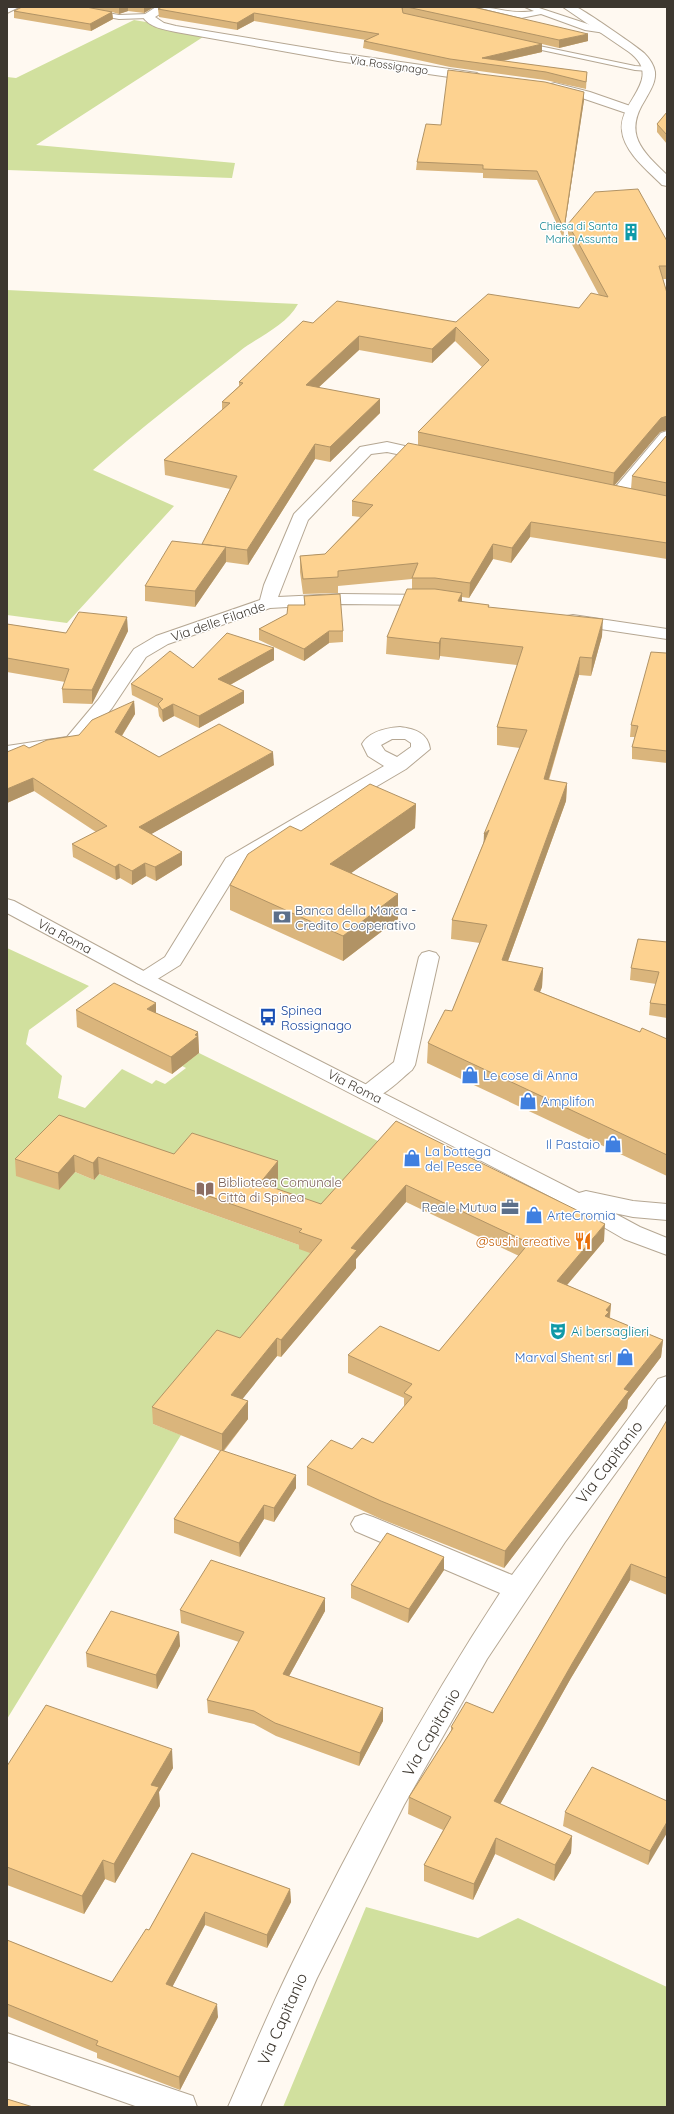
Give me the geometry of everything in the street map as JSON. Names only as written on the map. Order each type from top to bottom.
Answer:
[{"type":"street","points":[[148,16],[165,7]]},
{"type":"street","points":[[570,7],[643,58],[649,69],[650,75],[648,85],[632,111],[627,125],[628,133],[631,141],[640,154],[667,182]]},
{"type":"street","name":"Via Rossignago","points":[[148,16],[151,20],[160,25],[176,29],[338,57],[491,79]]},
{"type":"street","points":[[545,85],[586,95],[632,111]]},
{"type":"street","points":[[617,494],[667,436]]},
{"type":"street","points":[[268,603],[273,585],[300,518],[366,450],[387,447],[449,460]]},
{"type":"street","name":"Via delle Filande","points":[[7,752],[73,742],[105,704],[140,653],[162,640],[268,603],[398,599],[451,602]]},
{"type":"street","points":[[560,618],[667,634]]},
{"type":"street","points":[[144,979],[173,961],[233,862],[399,765]]},
{"type":"street","name":"Via Roma","points":[[7,905],[144,979],[369,1093],[565,1195],[632,1233],[667,1247]]},
{"type":"street","points":[[369,1093],[404,1065],[429,957]]},
{"type":"street","name":"Via Roma","points":[[565,1195],[633,1209],[667,1212]]},
{"type":"street","name":"Via Capitanio","points":[[244,2107],[303,1973],[390,1803],[477,1652],[517,1589],[555,1535],[667,1385]]},
{"type":"street","points":[[364,1524],[517,1589]]},
{"type":"street","points":[[7,2046],[181,2107]]},
{"type":"lane","points":[[7,11],[15,7]]},
{"type":"lane","points":[[60,7],[119,17],[148,16]]},
{"type":"lane","points":[[480,7],[521,16],[538,12]]},
{"type":"lane","points":[[529,7],[538,12],[588,28],[605,31]]},
{"type":"lane","points":[[512,42],[635,68],[649,69]]},
{"type":"green space","points":[[134,20],[152,23],[152,26],[203,37],[36,145],[235,163],[232,178],[7,170],[7,77],[16,78]]},
{"type":"green space","points":[[7,290],[298,304],[287,319],[240,351],[93,470],[174,506],[67,623],[7,615]]},
{"type":"green space","points":[[7,948],[89,986],[29,1030],[26,1044],[62,1076],[58,1098],[85,1108],[122,1069],[152,1084],[156,1080],[165,1084],[186,1068],[182,1066],[199,1053],[388,1146],[321,1221],[260,1200],[278,1178],[175,1171],[60,1132],[59,1190],[75,1172],[94,1180],[99,1174],[302,1246],[322,1257],[249,1345],[153,1424],[181,1435],[7,1719]]},
{"type":"green space","points":[[366,1907],[478,1938],[518,1918],[667,1987],[667,2107],[283,2107]]},
{"type":"building","points":[[22,7],[86,7],[112,12],[90,24],[14,11]]},
{"type":"building","points":[[162,7],[403,7],[403,13],[542,44],[482,58],[587,72],[586,82],[546,72],[450,59],[364,41],[379,34],[254,13],[237,23],[158,9]]},
{"type":"building","points":[[407,7],[473,7],[588,34],[559,40]]},
{"type":"building","points":[[448,70],[545,82],[584,92],[564,229],[537,171],[483,169],[483,165],[417,162],[426,124],[441,125]]},
{"type":"building","points":[[667,112],[667,135],[657,124]]},
{"type":"building","points":[[638,189],[667,241],[667,266],[659,266],[667,293],[667,416],[661,418],[614,473],[418,432],[489,360],[456,327],[432,349],[359,336],[306,385],[380,399],[330,447],[315,444],[247,550],[202,544],[237,476],[164,460],[230,403],[222,402],[243,383],[239,382],[303,321],[313,323],[337,301],[456,322],[488,294],[579,308],[591,293],[608,297],[568,224],[595,192]]},
{"type":"building","points":[[667,435],[667,483],[632,476]]},
{"type":"building","points":[[408,443],[667,496],[667,543],[531,522],[512,548],[493,544],[470,583],[435,578],[412,578],[418,563],[338,571],[338,577],[303,579],[300,556],[325,554],[373,505],[352,501]]},
{"type":"building","points":[[172,541],[226,547],[195,591],[145,586]]},
{"type":"building","points":[[407,589],[435,589],[462,593],[458,601],[489,605],[488,607],[603,619],[592,658],[580,657],[544,779],[567,783],[502,960],[543,968],[534,990],[640,1032],[642,1028],[667,1039],[667,1155],[428,1043],[445,1010],[452,1011],[487,925],[452,920],[489,830],[484,834],[527,730],[497,727],[523,647],[441,638],[439,643],[387,637]]},
{"type":"building","points":[[340,594],[343,631],[329,631],[304,649],[259,629],[287,614],[288,605],[305,605],[304,596]]},
{"type":"building","points":[[79,612],[127,617],[92,690],[62,689],[69,669],[7,658],[7,624],[66,633]]},
{"type":"building","points":[[227,633],[274,648],[218,679],[244,691],[199,716],[173,704],[162,710],[158,704],[163,699],[131,684],[170,651],[193,668]]},
{"type":"building","points":[[651,652],[667,652],[667,751],[632,747],[638,726],[631,725]]},
{"type":"building","points":[[134,701],[115,732],[159,757],[219,724],[273,752],[139,827],[182,852],[155,867],[145,863],[132,871],[119,864],[115,867],[72,844],[107,826],[33,778],[7,789],[7,752],[24,745],[29,748],[47,740],[79,735],[92,720]]},
{"type":"building","points":[[370,784],[416,804],[330,864],[398,894],[343,936],[230,885],[248,854],[290,826],[301,831]]},
{"type":"building","points":[[638,939],[667,942],[667,1005],[650,1003],[659,972],[631,968]]},
{"type":"building","points":[[114,983],[156,1003],[147,1009],[198,1032],[195,1035],[198,1036],[171,1057],[76,1010]]},
{"type":"building","points":[[59,1115],[174,1154],[192,1133],[278,1161],[260,1183],[321,1204],[396,1121],[605,1224],[557,1281],[611,1304],[606,1310],[609,1312],[605,1316],[663,1340],[624,1389],[629,1391],[505,1551],[381,1501],[307,1467],[331,1440],[352,1449],[362,1438],[373,1443],[412,1397],[404,1393],[412,1384],[348,1355],[380,1326],[439,1351],[529,1243],[406,1185],[351,1248],[357,1250],[281,1340],[277,1338],[231,1395],[248,1401],[222,1434],[152,1407],[217,1330],[240,1338],[322,1240],[299,1232],[302,1229],[98,1157],[93,1163],[74,1155],[58,1173],[15,1159]]},
{"type":"building","points":[[667,1420],[667,1578],[631,1564],[494,1801],[572,1836],[555,1865],[496,1838],[474,1884],[424,1865],[451,1817],[409,1797],[453,1728],[451,1727],[466,1702],[493,1713]]},
{"type":"building","points":[[221,1450],[296,1475],[274,1508],[264,1505],[239,1543],[174,1519]]},
{"type":"building","points":[[387,1533],[444,1557],[409,1609],[351,1585]]},
{"type":"building","points":[[211,1560],[325,1598],[283,1674],[383,1708],[360,1753],[275,1723],[254,1711],[207,1700],[244,1632],[180,1610]]},
{"type":"building","points":[[111,1611],[179,1632],[156,1675],[86,1653]]},
{"type":"building","points":[[46,1705],[172,1749],[151,1785],[159,1787],[114,1864],[103,1860],[82,1896],[7,1867],[7,1766]]},
{"type":"building","points":[[592,1767],[667,1801],[667,1822],[650,1851],[565,1812]]},
{"type":"building","points":[[192,1853],[290,1889],[267,1935],[205,1912],[166,1984],[217,2004],[179,2077],[96,2045],[98,2041],[7,2004],[7,1940],[112,1982],[146,1929],[149,1930]]},
{"type":"building","points":[[7,2099],[33,2107],[7,2107]]},
{"type":"place","name":"Chiesa di Santa Maria Assunta","points":[[631,232]]},
{"type":"place","name":"Banca della Marca - Credito Cooperativo","points":[[282,917]]},
{"type":"place","name":"Spinea Rossignago","points":[[268,1017]]},
{"type":"place","name":"Le cose di Anna","points":[[470,1075]]},
{"type":"place","name":"Amplifon","points":[[528,1101]]},
{"type":"place","name":"Il Pastaio","points":[[613,1144]]},
{"type":"place","name":"La bottega del Pesce","points":[[412,1158]]},
{"type":"place","name":"Biblioteca Comunale Città di Spinea","points":[[205,1189]]},
{"type":"place","name":"Reale Mutua","points":[[510,1207]]},
{"type":"place","name":"ArteCromia","points":[[534,1215]]},
{"type":"place","name":"@sushi creative","points":[[583,1241]]},
{"type":"place","name":"Ai bersaglieri","points":[[558,1331]]},
{"type":"place","name":"Marval Shent srl","points":[[625,1357]]}]
